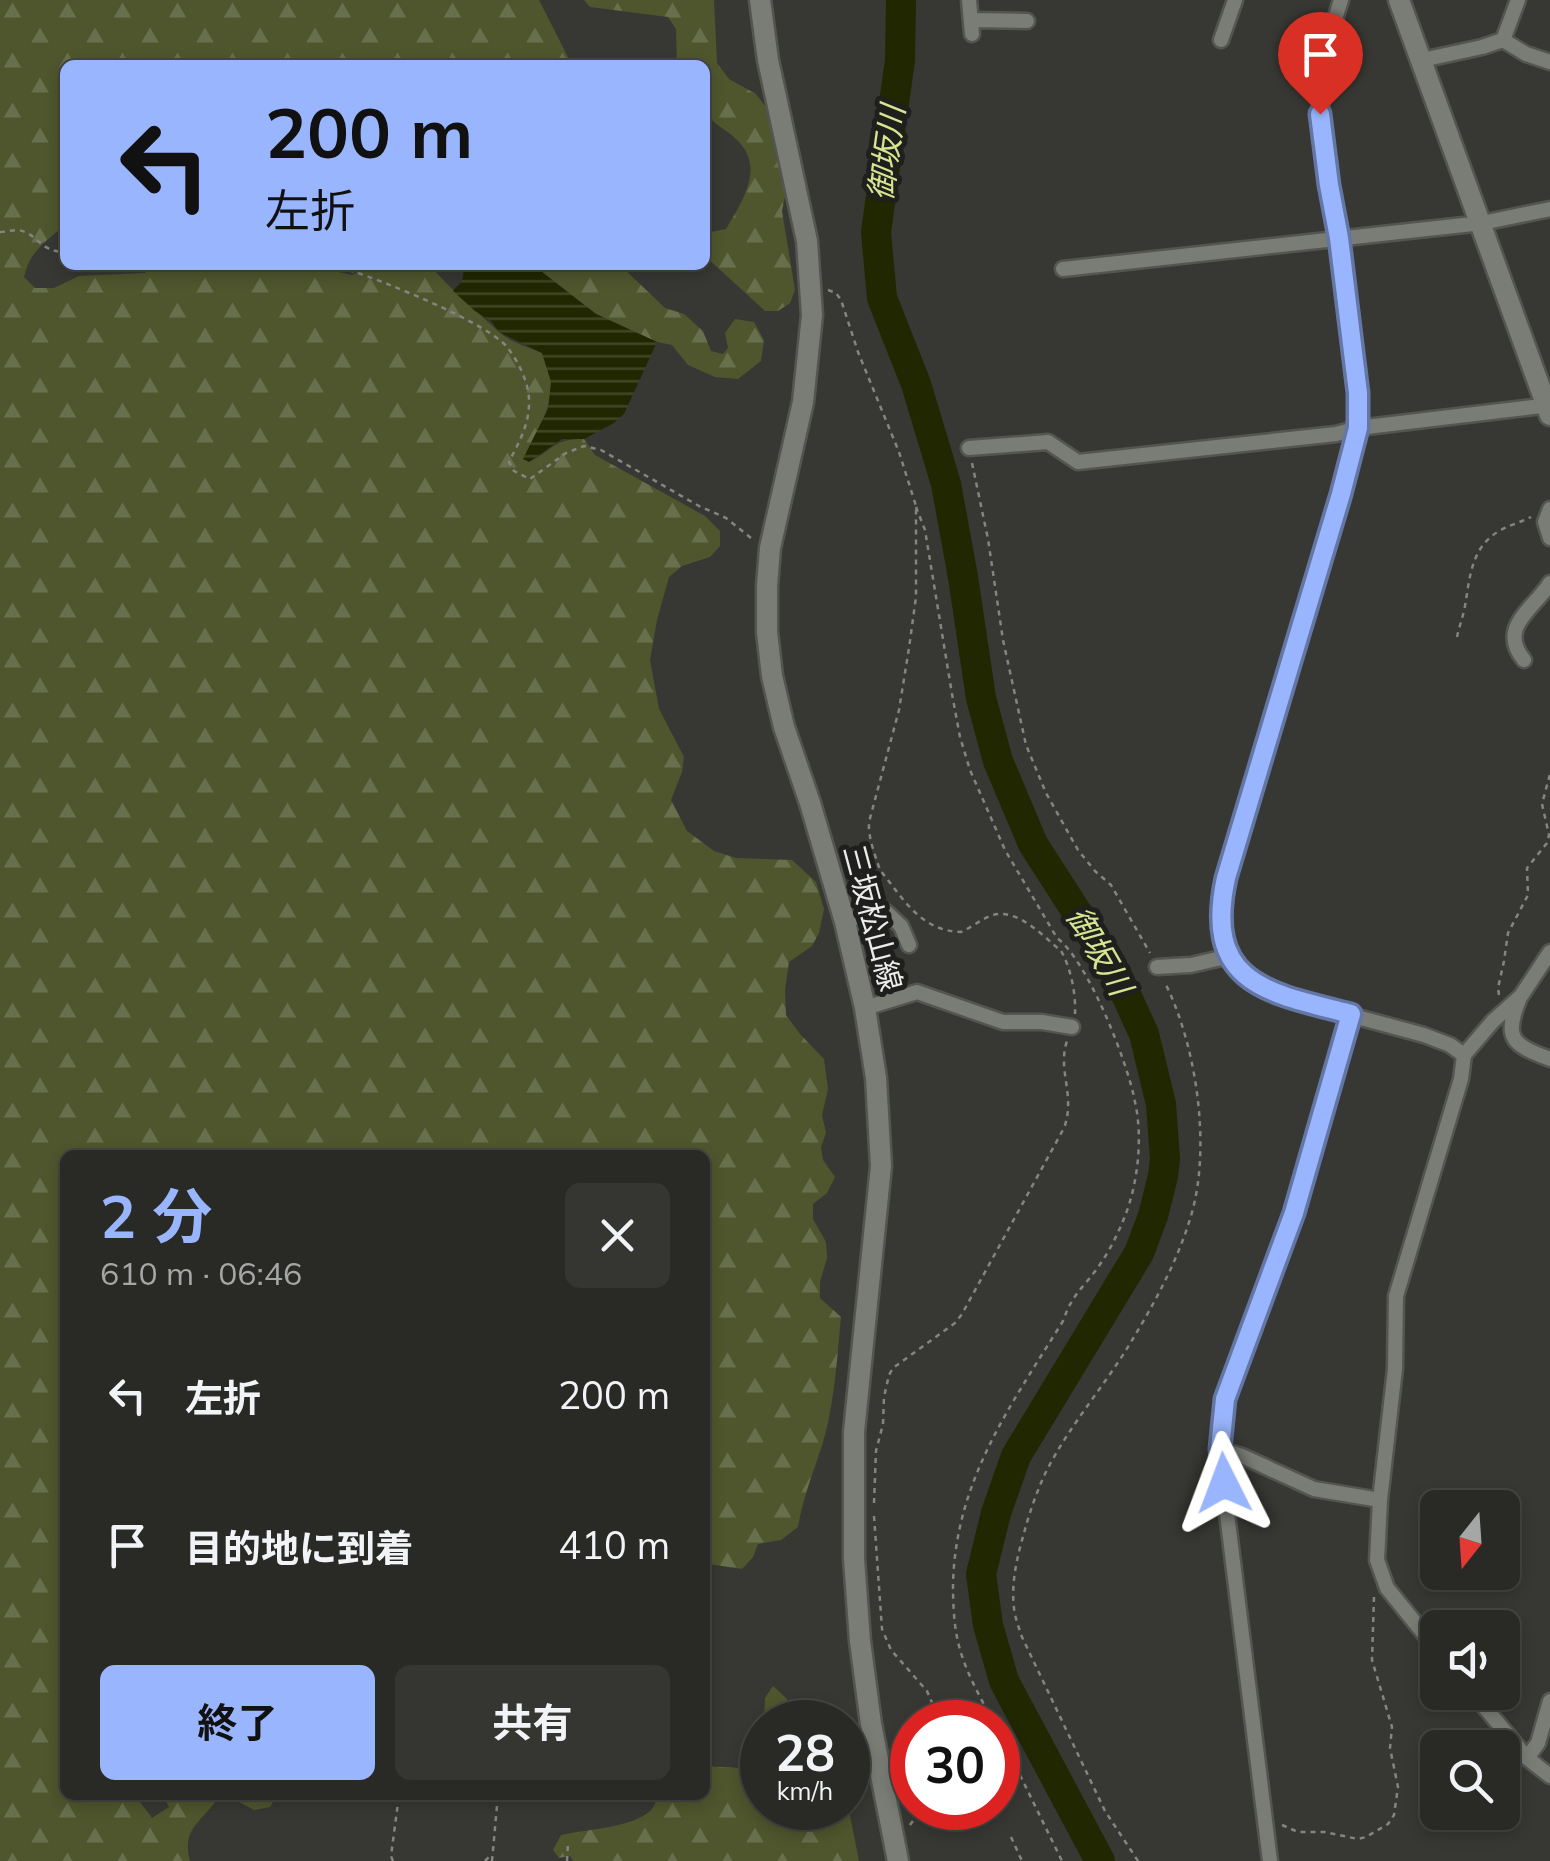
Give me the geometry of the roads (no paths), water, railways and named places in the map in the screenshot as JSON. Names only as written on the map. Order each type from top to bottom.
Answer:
[{"type":"main road","name":"三坂松山線","points":[[760,0],[768,60],[807,241],[812,287],[802,402],[770,548],[767,632],[784,727],[845,922],[876,1078],[881,1166],[856,1413],[854,1559],[871,1724],[898,1861]]},
{"type":"main road","points":[[1400,0],[1549,408]]},
{"type":"street","points":[[969,0],[971,27],[1027,20]]},
{"type":"street","points":[[1221,40],[1234,0]]},
{"type":"street","points":[[1341,0],[1323,70],[1320,114],[1358,393],[1358,428],[1226,878],[1220,924],[1230,956],[1250,980],[1268,990],[1424,1035],[1464,1055]]},
{"type":"street","points":[[1503,40],[1518,0]]},
{"type":"street","points":[[1422,60],[1503,40],[1550,62]]},
{"type":"street","points":[[1064,269],[1482,223],[1550,209]]},
{"type":"street","points":[[970,448],[1048,442],[1078,462],[1549,408]]},
{"type":"street","points":[[1549,511],[1545,522],[1550,538]]},
{"type":"street","points":[[1524,660],[1514,639],[1518,622],[1550,583]]},
{"type":"street","points":[[845,922],[872,911],[886,912],[901,926],[909,945]]},
{"type":"street","points":[[1550,952],[1521,996],[1510,1030],[1521,1048],[1550,1059]]},
{"type":"street","points":[[1157,967],[1230,956]]},
{"type":"street","points":[[865,1008],[917,992],[1003,1022],[1072,1027]]},
{"type":"street","points":[[1420,1629],[1387,1588],[1377,1560],[1395,1369],[1396,1296],[1461,1079],[1464,1055],[1521,996]]},
{"type":"street","points":[[1270,1861],[1220,1449],[1225,1399],[1294,1213],[1351,1014]]},
{"type":"street","points":[[1220,1449],[1314,1489],[1380,1500]]},
{"type":"street","points":[[1528,1758],[1538,1743],[1550,1700]]},
{"type":"street","points":[[1487,1710],[1528,1758],[1550,1776]]},
{"type":"waterway","name":"御坂川","points":[[901,0],[900,60],[876,232],[882,298],[916,384],[946,484],[981,698],[998,761],[1033,844],[1116,973],[1144,1034],[1161,1104],[1163,1176],[1139,1253],[1016,1456],[981,1574],[988,1625],[1004,1681],[1100,1861]]}]
